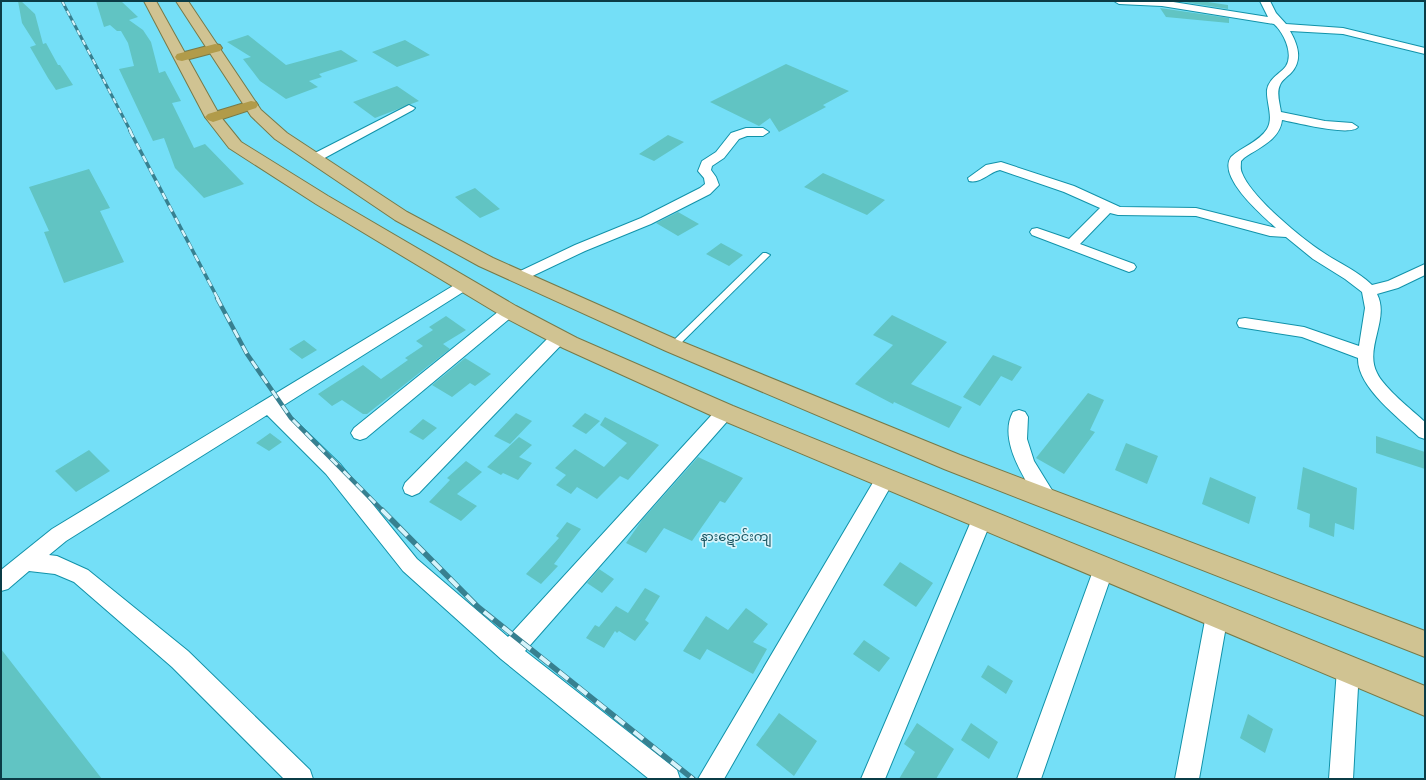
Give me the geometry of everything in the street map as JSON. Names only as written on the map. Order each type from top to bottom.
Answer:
[{"type":"highway","points":[[182,57],[215,48]]},
{"type":"highway","points":[[213,117],[251,106]]},
{"type":"main road","points":[[150,1],[182,57],[213,117],[235,145],[322,200],[510,311],[559,338],[725,412],[1425,701]]},
{"type":"main road","points":[[182,1],[215,48],[256,113],[281,136],[410,222],[486,262],[673,346],[952,462],[1425,644]]},
{"type":"street","points":[[1119,1],[1162,3],[1280,24],[1343,31],[1425,51]]},
{"type":"street","points":[[1265,1],[1272,15],[1280,24],[1291,46],[1294,59],[1291,67],[1278,79],[1273,90],[1276,115],[1274,129],[1263,140],[1235,160],[1235,172],[1246,190],[1289,233],[1319,256],[1355,279],[1369,291],[1374,305],[1365,355],[1368,374],[1382,390],[1425,432]]},
{"type":"street","points":[[315,158],[409,108]]},
{"type":"street","points":[[1276,115],[1325,126],[1352,127]]},
{"type":"street","points":[[519,277],[580,248],[646,221],[705,191],[712,186],[710,177],[704,171],[706,164],[720,155],[734,136],[746,132],[763,132]]},
{"type":"street","points":[[974,178],[990,168],[1001,166],[1069,189],[1118,211],[1196,212],[1270,232],[1289,233]]},
{"type":"street","points":[[1071,245],[1108,207]]},
{"type":"street","points":[[1037,232],[1129,267]]},
{"type":"street","points":[[1369,291],[1393,285],[1425,269]]},
{"type":"street","points":[[1,582],[59,535],[466,284]]},
{"type":"street","points":[[360,433],[510,311]]},
{"type":"street","points":[[1245,323],[1304,332],[1365,355]]},
{"type":"street","points":[[412,488],[559,338]]},
{"type":"street","points":[[268,405],[333,469],[410,565],[509,652],[668,779]]},
{"type":"street","points":[[509,652],[518,640],[725,412]]},
{"type":"street","points":[[1019,417],[1018,439],[1025,463],[1048,500]]},
{"type":"street","points":[[710,779],[885,479]]},
{"type":"street","points":[[873,779],[982,519]]},
{"type":"street","points":[[25,562],[57,565],[81,576],[180,659],[302,779]]},
{"type":"street","points":[[1029,779],[1104,568]]},
{"type":"street","points":[[1187,779],[1217,615]]},
{"type":"street","points":[[1341,779],[1348,668]]},
{"type":"lane","points":[[673,346],[766,255]]},
{"type":"building","points":[[18,1],[21,1],[35,14],[43,44],[46,43],[58,65],[60,65],[73,85],[56,90],[48,78],[30,47],[36,45],[22,23]]},
{"type":"building","points":[[96,1],[121,1],[138,17],[129,20],[143,30],[151,42],[159,73],[165,71],[181,101],[172,103],[194,148],[205,144],[244,184],[204,198],[175,168],[164,138],[153,141],[119,69],[134,66],[128,43],[121,31],[117,31],[110,25],[104,27]]},
{"type":"building","points":[[1177,1],[1201,1],[1228,5],[1228,9]]},
{"type":"building","points":[[1160,8],[1229,18],[1229,23],[1166,17]]},
{"type":"building","points":[[248,35],[286,65],[341,50],[358,61],[319,74],[322,77],[309,81],[318,87],[286,99],[260,81],[243,59],[251,57],[227,42]]},
{"type":"building","points":[[405,40],[430,55],[397,67],[372,52]]},
{"type":"building","points":[[786,64],[849,91],[823,105],[826,107],[779,132],[770,118],[759,126],[710,102]]},
{"type":"building","points":[[397,86],[419,101],[375,118],[353,102]]},
{"type":"building","points":[[668,135],[684,142],[654,161],[639,154]]},
{"type":"building","points":[[89,169],[110,208],[100,211],[124,262],[64,283],[44,232],[49,231],[29,187]]},
{"type":"building","points":[[823,173],[885,200],[867,215],[804,187]]},
{"type":"building","points":[[475,188],[500,209],[480,218],[455,197]]},
{"type":"building","points":[[678,212],[699,224],[678,236],[656,223]]},
{"type":"building","points":[[721,243],[743,255],[729,266],[706,254]]},
{"type":"building","points":[[892,315],[947,342],[911,384],[962,407],[949,428],[894,402],[893,404],[855,384],[893,345],[873,335]]},
{"type":"building","points":[[446,316],[466,330],[443,344],[450,349],[367,414],[363,414],[342,400],[332,406],[318,394],[363,365],[381,379],[408,360],[405,358],[423,346],[416,341],[433,330],[429,327]]},
{"type":"building","points":[[304,340],[317,350],[302,359],[289,349]]},
{"type":"building","points":[[993,355],[1022,367],[1012,381],[1001,376],[980,406],[963,397]]},
{"type":"building","points":[[465,358],[491,374],[475,386],[470,383],[452,397],[432,385]]},
{"type":"building","points":[[1088,393],[1104,400],[1090,430],[1095,432],[1064,474],[1036,458]]},
{"type":"building","points":[[516,413],[532,421],[510,444],[494,436]]},
{"type":"building","points":[[585,413],[600,421],[586,434],[572,426]]},
{"type":"building","points":[[605,417],[659,445],[628,480],[620,476],[597,499],[577,487],[571,494],[556,485],[566,475],[555,468],[575,449],[604,467],[627,443],[600,425]]},
{"type":"building","points":[[423,419],[437,428],[423,440],[409,432]]},
{"type":"building","points":[[270,433],[282,442],[269,451],[256,443]]},
{"type":"building","points":[[1376,436],[1425,452],[1425,469],[1376,453]]},
{"type":"building","points":[[519,437],[532,445],[519,457],[532,463],[518,480],[503,473],[501,475],[487,467]]},
{"type":"building","points":[[1126,443],[1158,456],[1147,484],[1115,470]]},
{"type":"building","points":[[89,450],[110,471],[76,492],[55,471]]},
{"type":"building","points":[[698,457],[743,478],[725,503],[720,501],[692,541],[664,528],[646,553],[626,543],[642,520]]},
{"type":"building","points":[[466,461],[482,472],[457,494],[477,506],[461,521],[429,502],[450,480],[447,478]]},
{"type":"building","points":[[1303,467],[1357,488],[1354,530],[1335,523],[1334,537],[1309,527],[1310,514],[1297,509]]},
{"type":"building","points":[[1210,477],[1256,497],[1249,524],[1202,504]]},
{"type":"building","points":[[567,522],[581,529],[554,564],[558,566],[541,584],[526,574],[559,538],[556,536]]},
{"type":"building","points":[[900,562],[933,583],[916,607],[883,585]]},
{"type":"building","points":[[599,569],[614,579],[602,593],[587,583]]},
{"type":"building","points":[[645,588],[660,596],[645,620],[649,623],[635,641],[619,631],[617,633],[615,631],[604,648],[586,638],[595,625],[599,627],[616,606],[628,613]]},
{"type":"building","points":[[746,608],[768,624],[753,642],[767,649],[753,674],[707,649],[700,660],[683,651],[706,616],[728,630]]},
{"type":"building","points":[[864,640],[890,658],[879,672],[853,654]]},
{"type":"building","points":[[1,649],[102,779],[1,779]]},
{"type":"building","points":[[988,665],[1013,681],[1006,694],[981,677]]},
{"type":"building","points":[[779,713],[817,741],[794,776],[756,745]]},
{"type":"building","points":[[1248,714],[1273,729],[1265,753],[1240,738]]},
{"type":"building","points":[[917,723],[954,749],[936,779],[899,779],[915,752],[904,744]]},
{"type":"building","points":[[971,723],[998,742],[989,759],[961,740]]},
{"type":"railway","points":[[62,1],[131,132]]},
{"type":"railway","points":[[130,131],[218,299]]},
{"type":"railway","points":[[217,298],[247,354],[291,418],[383,511]]},
{"type":"railway","points":[[382,510],[478,607],[693,779]]},
{"type":"district","name":"နားဋောင်းကျ","points":[[736,536]]}]
